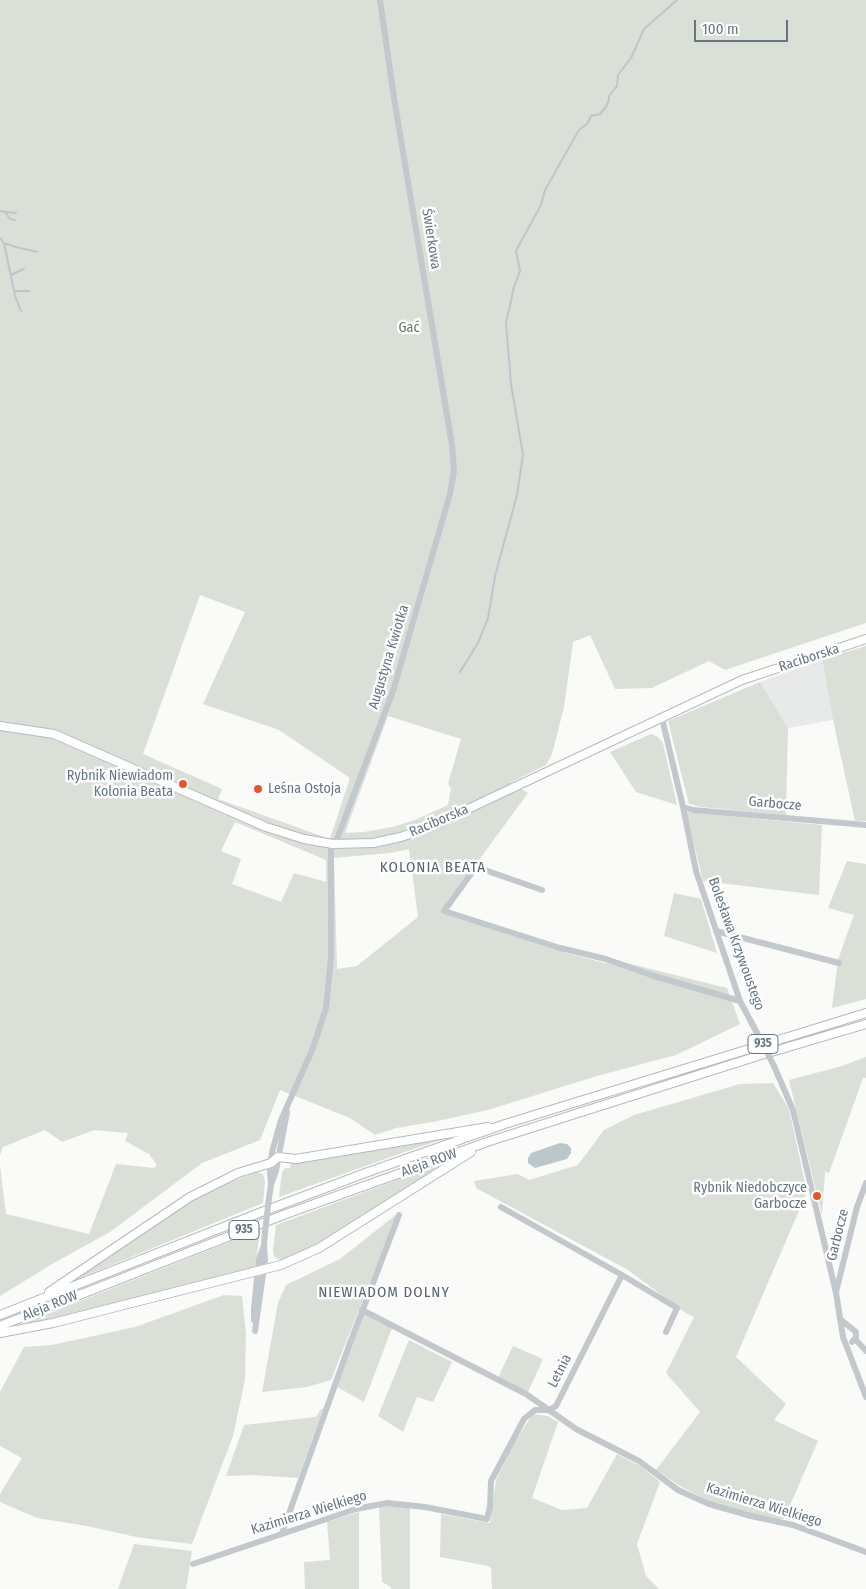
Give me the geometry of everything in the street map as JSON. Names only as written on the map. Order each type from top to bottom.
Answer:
[{"type":"main road","name":"Raciborska","points":[[0,726],[54,734],[266,826],[304,839],[333,844],[373,843],[418,831],[742,680],[866,639]]},
{"type":"main road","name":"Aleja ROW","points":[[0,1315],[332,1186],[505,1124],[866,1013]]},
{"type":"main road","name":"Aleja ROW","points":[[0,1326],[286,1214],[490,1141],[761,1055],[866,1024]]},
{"type":"main road","points":[[37,1300],[190,1197],[238,1173],[271,1163],[278,1157],[296,1159],[505,1124]]},
{"type":"main road","points":[[0,1333],[53,1323],[261,1271],[294,1260],[319,1248],[449,1164],[490,1141]]},
{"type":"street","name":"Świerkowa","points":[[380,0],[452,445],[454,472]]},
{"type":"street","name":"Augustyna Kwiotka","points":[[288,1108],[313,1048],[326,1008],[331,958],[331,849],[337,839],[393,691],[450,494],[454,472]]},
{"type":"street","name":"Bolesława Krzywoustego","points":[[662,718],[696,871],[716,931],[740,1001],[774,1066],[793,1110],[836,1293],[843,1332]]},
{"type":"street","name":"Garbocze","points":[[683,807],[693,810],[866,825]]},
{"type":"street","points":[[542,890],[476,867],[444,911],[560,948],[606,959],[654,976],[740,1001]]},
{"type":"street","points":[[716,931],[839,963]]},
{"type":"street","points":[[271,1185],[276,1171],[288,1108]]},
{"type":"street","points":[[261,1271],[254,1308],[255,1331],[261,1271],[259,1259],[264,1245],[271,1185],[271,1163],[281,1120],[288,1108]]},
{"type":"street","name":"Garbocze","points":[[836,1293],[857,1207],[866,1183]]},
{"type":"street","points":[[501,1207],[677,1308],[666,1332]]},
{"type":"street","points":[[282,1533],[362,1310],[399,1215]]},
{"type":"street","name":"Letnia","points":[[362,1310],[526,1394],[549,1410],[556,1406],[622,1275]]},
{"type":"street","points":[[840,1319],[856,1332],[851,1340],[853,1361],[866,1397]]},
{"type":"street","points":[[851,1328],[846,1329],[843,1332],[843,1336],[866,1351]]},
{"type":"street","name":"Kazimierza Wielkiego","points":[[193,1564],[356,1509],[387,1503],[425,1507],[487,1519],[492,1481],[524,1419],[535,1410],[549,1410],[576,1429],[639,1461],[678,1490],[709,1504],[743,1514],[793,1524],[866,1552]]},
{"type":"shaded area","points":[[822,659],[833,720],[788,728],[760,682]]},
{"type":"shaded area","points":[[560,1143],[567,1144],[571,1148],[571,1153],[567,1159],[535,1168],[528,1163],[531,1153]]},
{"type":"green space","name":"Gać","points":[[0,0],[866,0],[866,623],[725,670],[709,661],[652,688],[615,689],[590,635],[573,642],[564,707],[552,754],[546,765],[510,783],[528,793],[441,912],[566,953],[605,963],[615,960],[727,988],[740,1024],[676,1055],[597,1076],[488,1110],[396,1128],[375,1135],[350,1118],[280,1090],[260,1140],[202,1163],[110,1232],[52,1264],[0,1296],[0,1165],[6,1214],[89,1234],[116,1164],[154,1168],[157,1165],[149,1154],[125,1141],[128,1133],[94,1130],[62,1142],[45,1130],[3,1147],[0,1155]],"holes":[[[200,595],[245,612],[203,704],[279,730],[350,778],[330,839],[218,799],[222,789],[143,754]],[[388,716],[461,739],[448,784],[451,788],[448,805],[415,820],[392,827],[345,833]],[[235,822],[326,860],[326,882],[294,873],[281,902],[232,884],[241,859],[221,851]],[[409,849],[418,917],[357,966],[337,969],[334,858],[390,853]]]},
{"type":"green space","points":[[866,646],[866,821],[855,821],[822,659]]},
{"type":"green space","points":[[760,682],[788,728],[786,815],[701,807],[689,804],[668,721]]},
{"type":"green space","points":[[651,734],[658,737],[663,743],[677,805],[636,792],[610,752]]},
{"type":"green space","points":[[686,812],[822,825],[819,895],[703,881]]},
{"type":"green space","points":[[847,861],[866,864],[866,999],[832,1008],[838,960],[854,915],[828,908]]},
{"type":"green space","points":[[674,893],[701,899],[717,953],[664,936]]},
{"type":"green space","points":[[866,1057],[866,1078],[863,1078],[829,1173],[825,1171],[822,1215],[789,1080],[842,1066]]},
{"type":"green space","points":[[773,1083],[789,1109],[807,1192],[736,1357],[786,1404],[774,1420],[818,1441],[784,1519],[739,1511],[709,1501],[680,1486],[656,1470],[700,1412],[666,1373],[694,1317],[628,1270],[476,1188],[474,1181],[518,1174],[529,1180],[578,1165],[604,1130],[634,1115],[740,1084]]},
{"type":"green space","points":[[461,1133],[279,1197],[282,1172],[285,1168],[290,1168],[291,1163]]},
{"type":"green space","points":[[451,1160],[317,1244],[282,1260],[274,1256],[276,1225]]},
{"type":"green space","points":[[257,1172],[263,1174],[265,1181],[263,1203],[70,1282],[181,1207],[212,1189]]},
{"type":"green space","points":[[397,1214],[331,1380],[307,1387],[262,1392],[278,1303],[286,1285],[340,1259]]},
{"type":"green space","points":[[260,1230],[255,1268],[4,1331]]},
{"type":"green space","points":[[224,1295],[242,1296],[246,1334],[245,1380],[233,1436],[192,1544],[136,1537],[87,1526],[37,1518],[0,1502],[0,1494],[22,1458],[0,1446],[0,1392],[24,1347],[52,1345],[135,1327]]},
{"type":"green space","points":[[363,1314],[392,1328],[364,1402],[337,1387]]},
{"type":"green space","points":[[409,1340],[452,1362],[433,1402],[417,1397],[403,1432],[378,1416]]},
{"type":"green space","points":[[513,1346],[543,1359],[528,1392],[498,1378]]},
{"type":"green space","points":[[321,1409],[323,1409],[298,1478],[251,1475],[226,1476],[244,1425],[316,1417]]},
{"type":"green space","points":[[533,1414],[548,1416],[558,1422],[532,1498],[562,1510],[587,1508],[617,1454],[640,1466],[660,1482],[637,1544],[646,1576],[659,1589],[492,1589],[491,1568],[488,1566],[440,1557],[441,1514],[490,1523],[496,1480],[514,1443]]},
{"type":"green space","points":[[386,1505],[410,1508],[410,1589],[391,1589],[391,1587],[382,1582],[379,1507]]},
{"type":"green space","points":[[359,1512],[359,1589],[305,1589],[304,1562],[330,1560],[327,1522]]},
{"type":"green space","points":[[134,1544],[192,1551],[186,1589],[118,1589]]},
{"type":"waterway","points":[[460,672],[478,643],[488,618],[495,576],[517,495],[523,455],[511,384],[506,323],[514,287],[520,271],[516,251],[541,205],[545,190],[579,130],[587,124],[591,116],[600,114],[606,107],[609,96],[617,86],[618,75],[631,58],[644,29],[677,0]]},
{"type":"waterway","points":[[0,211],[5,212],[10,219],[15,220]]},
{"type":"waterway","points":[[6,212],[16,213]]},
{"type":"waterway","points":[[0,238],[4,243],[15,296],[21,311]]},
{"type":"waterway","points":[[4,243],[37,252]]},
{"type":"waterway","points":[[11,275],[24,269]]},
{"type":"waterway","points":[[15,291],[29,291]]},
{"type":"place","name":"Rybnik Niewiadom Kolonia Beata","points":[[183,784]]},
{"type":"place","name":"Leśna Ostoja","points":[[258,789]]},
{"type":"place","name":"Rybnik Niedobczyce Garbocze","points":[[817,1196]]},
{"type":"district","name":"KOLONIA BEATA","points":[[433,868]]},
{"type":"district","name":"NIEWIADOM DOLNY","points":[[384,1293]]}]
